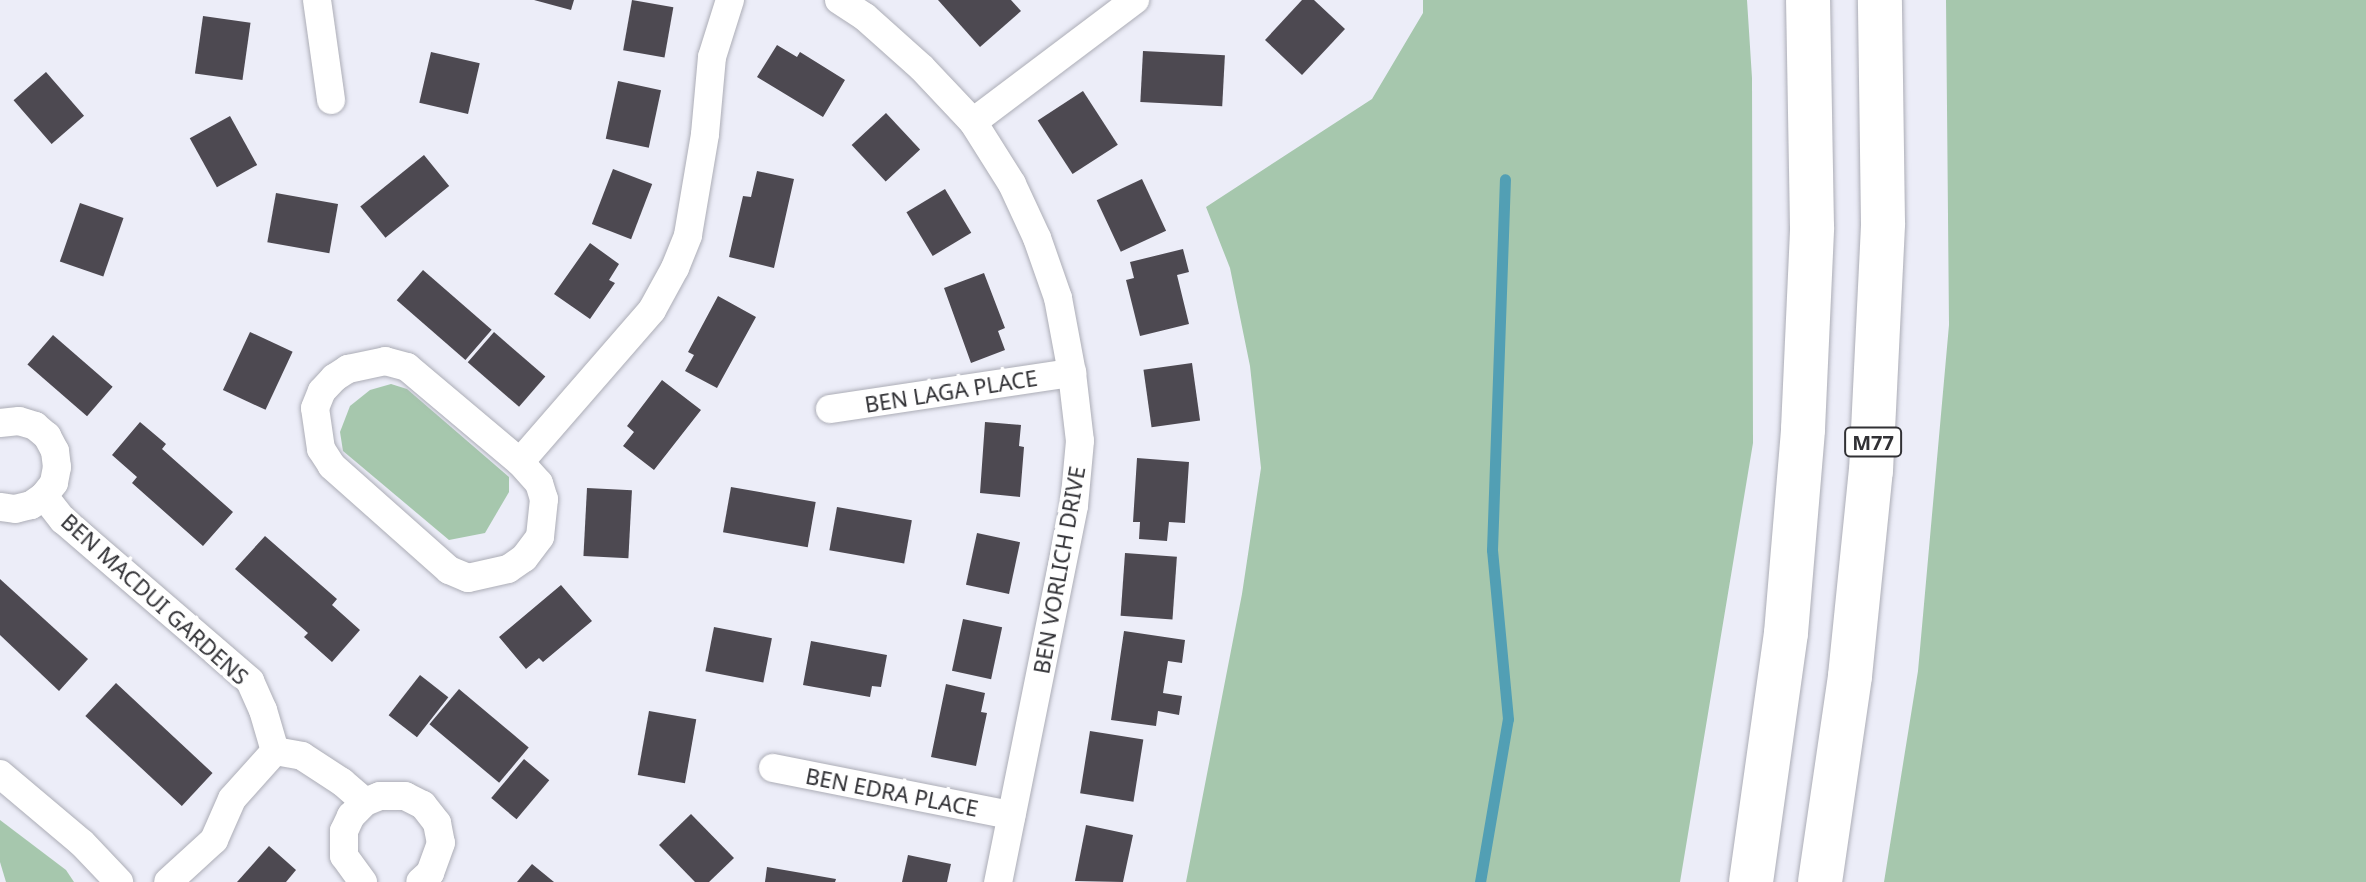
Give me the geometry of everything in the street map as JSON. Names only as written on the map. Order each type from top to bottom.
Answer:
[{"type":"highway","points":[[1751,882],[1786,633],[1803,444],[1812,227],[1808,0]]},
{"type":"highway","name":"M77","points":[[1820,882],[1850,676],[1871,471],[1883,223],[1880,0]]},
{"type":"street","points":[[317,0],[331,100]]},
{"type":"street","points":[[520,462],[652,310],[675,268],[688,235],[705,134],[712,57],[730,0]]},
{"type":"street","name":"BEN VORLICH DRIVE","points":[[839,0],[888,37],[973,122],[1012,184],[1037,238],[1058,298],[1072,373],[1080,441],[1074,506],[998,882]]},
{"type":"street","points":[[973,122],[1135,0]]},
{"type":"street","points":[[385,361],[407,367],[520,462],[539,483],[544,499],[540,537],[524,558],[508,569],[468,578],[449,570],[332,466],[321,449],[315,408],[334,378],[363,364],[385,361]]},
{"type":"street","name":"BEN LAGA PLACE","points":[[830,409],[1072,373]]},
{"type":"street","name":"BEN MACDUI GARDENS","points":[[0,423],[19,421],[35,426],[47,436],[55,451],[57,467],[54,483],[44,496],[31,505],[15,509],[0,507]]},
{"type":"street","name":"BEN MACDUI GARDENS","points":[[44,496],[63,520],[250,681],[263,710],[275,751]]},
{"type":"street","points":[[168,882],[214,840],[232,799],[275,751],[302,756],[342,782],[365,802]]},
{"type":"street","name":"BEN EDRA PLACE","points":[[773,768],[1011,815]]},
{"type":"street","points":[[0,774],[82,843],[119,882]]},
{"type":"street","points":[[363,882],[344,856],[344,831],[351,816],[365,802],[380,796],[405,796],[423,805],[437,823],[441,843],[430,873],[420,882]]},
{"type":"green space","points":[[1423,0],[1747,0],[1752,78],[1753,443],[1680,882],[1186,882],[1242,594],[1261,468],[1250,366],[1230,268],[1206,207],[1372,99],[1423,13]]},
{"type":"green space","points":[[1946,0],[2366,0],[2366,882],[1884,882],[1918,671],[1949,325]]},
{"type":"green space","points":[[391,384],[407,389],[509,477],[509,492],[485,533],[449,540],[343,451],[340,432],[350,406],[370,390]]},
{"type":"green space","points":[[0,820],[66,870],[74,882],[6,882],[0,862]]},
{"type":"building","points":[[534,0],[574,0],[571,10]]},
{"type":"building","points":[[632,0],[673,7],[665,58],[623,50]]},
{"type":"building","points":[[938,0],[1011,0],[1021,11],[980,47]]},
{"type":"building","points":[[1302,0],[1314,0],[1345,29],[1302,75],[1265,40]]},
{"type":"building","points":[[203,16],[251,23],[242,80],[195,73]]},
{"type":"building","points":[[777,45],[797,57],[800,52],[845,80],[823,117],[757,77]]},
{"type":"building","points":[[1143,51],[1225,55],[1222,106],[1140,102]]},
{"type":"building","points":[[431,52],[480,63],[468,114],[419,103]]},
{"type":"building","points":[[46,72],[84,116],[52,144],[14,100]]},
{"type":"building","points":[[618,81],[661,90],[649,148],[606,139]]},
{"type":"building","points":[[1083,91],[1118,145],[1073,174],[1038,120]]},
{"type":"building","points":[[886,113],[920,150],[886,182],[852,145]]},
{"type":"building","points":[[230,116],[257,165],[217,187],[190,138]]},
{"type":"building","points":[[424,155],[449,186],[385,238],[360,207]]},
{"type":"building","points":[[613,169],[652,184],[631,239],[592,224]]},
{"type":"building","points":[[757,171],[794,179],[774,268],[729,257],[743,196],[751,197]]},
{"type":"building","points":[[1142,179],[1166,231],[1121,252],[1097,200]]},
{"type":"building","points":[[945,189],[971,233],[933,256],[906,212]]},
{"type":"building","points":[[276,193],[338,204],[329,253],[267,242]]},
{"type":"building","points":[[80,203],[123,218],[103,277],[60,262]]},
{"type":"building","points":[[590,243],[619,264],[609,280],[615,283],[590,319],[554,294]]},
{"type":"building","points":[[1183,249],[1189,272],[1177,275],[1189,324],[1140,336],[1126,280],[1134,278],[1130,262]]},
{"type":"building","points":[[423,270],[492,330],[465,360],[397,300]]},
{"type":"building","points":[[984,273],[1005,328],[998,331],[1005,350],[971,363],[944,288]]},
{"type":"building","points":[[718,296],[756,317],[717,388],[685,371],[694,355],[688,352]]},
{"type":"building","points":[[250,332],[293,352],[266,410],[223,390]]},
{"type":"building","points":[[494,332],[545,377],[519,407],[468,362]]},
{"type":"building","points":[[53,335],[113,387],[87,416],[27,364]]},
{"type":"building","points":[[1192,363],[1200,420],[1152,427],[1143,370]]},
{"type":"building","points":[[662,380],[701,410],[654,470],[623,446],[634,432],[627,426]]},
{"type":"building","points":[[140,422],[166,444],[162,449],[233,512],[203,546],[132,483],[137,477],[112,455]]},
{"type":"building","points":[[985,422],[1021,425],[1019,446],[1024,447],[1020,497],[980,493]]},
{"type":"building","points":[[1137,458],[1189,462],[1185,523],[1169,522],[1167,541],[1139,539],[1140,522],[1133,522]]},
{"type":"building","points":[[731,487],[816,502],[808,547],[723,532]]},
{"type":"building","points":[[587,488],[632,490],[628,558],[583,556]]},
{"type":"building","points":[[837,507],[912,520],[904,564],[829,550]]},
{"type":"building","points":[[977,533],[1020,542],[1009,594],[966,585]]},
{"type":"building","points":[[265,536],[337,599],[332,605],[360,630],[332,662],[304,637],[308,633],[235,569]]},
{"type":"building","points":[[1125,553],[1177,557],[1172,619],[1121,616]]},
{"type":"building","points":[[0,579],[88,659],[59,691],[0,635]]},
{"type":"building","points":[[561,585],[592,621],[543,662],[539,658],[526,669],[499,637]]},
{"type":"building","points":[[963,619],[1002,627],[991,679],[952,671]]},
{"type":"building","points":[[714,627],[772,638],[763,682],[705,671]]},
{"type":"building","points":[[1124,631],[1185,640],[1182,663],[1168,661],[1163,693],[1182,696],[1179,715],[1158,711],[1156,726],[1111,720]]},
{"type":"building","points":[[811,641],[887,655],[881,687],[872,686],[870,697],[803,685]]},
{"type":"building","points":[[420,675],[448,697],[417,737],[389,715]]},
{"type":"building","points":[[116,683],[213,773],[182,806],[85,716]]},
{"type":"building","points":[[946,684],[985,693],[981,712],[987,713],[976,766],[931,757]]},
{"type":"building","points":[[459,689],[529,747],[499,783],[429,724]]},
{"type":"building","points":[[649,711],[696,719],[685,783],[638,775]]},
{"type":"building","points":[[1090,731],[1143,739],[1133,802],[1080,793]]},
{"type":"building","points":[[524,759],[549,780],[516,819],[491,798]]},
{"type":"building","points":[[691,814],[734,858],[709,882],[695,882],[659,845]]},
{"type":"building","points":[[1086,825],[1133,835],[1123,882],[1075,881]]},
{"type":"building","points":[[269,846],[296,870],[286,882],[237,882]]},
{"type":"building","points":[[908,855],[951,864],[947,882],[902,882]]},
{"type":"building","points":[[532,864],[554,882],[517,882]]},
{"type":"building","points":[[767,867],[836,879],[835,882],[765,882]]},
{"type":"waterway","points":[[1480,882],[1508,719],[1492,550],[1505,179]]}]
